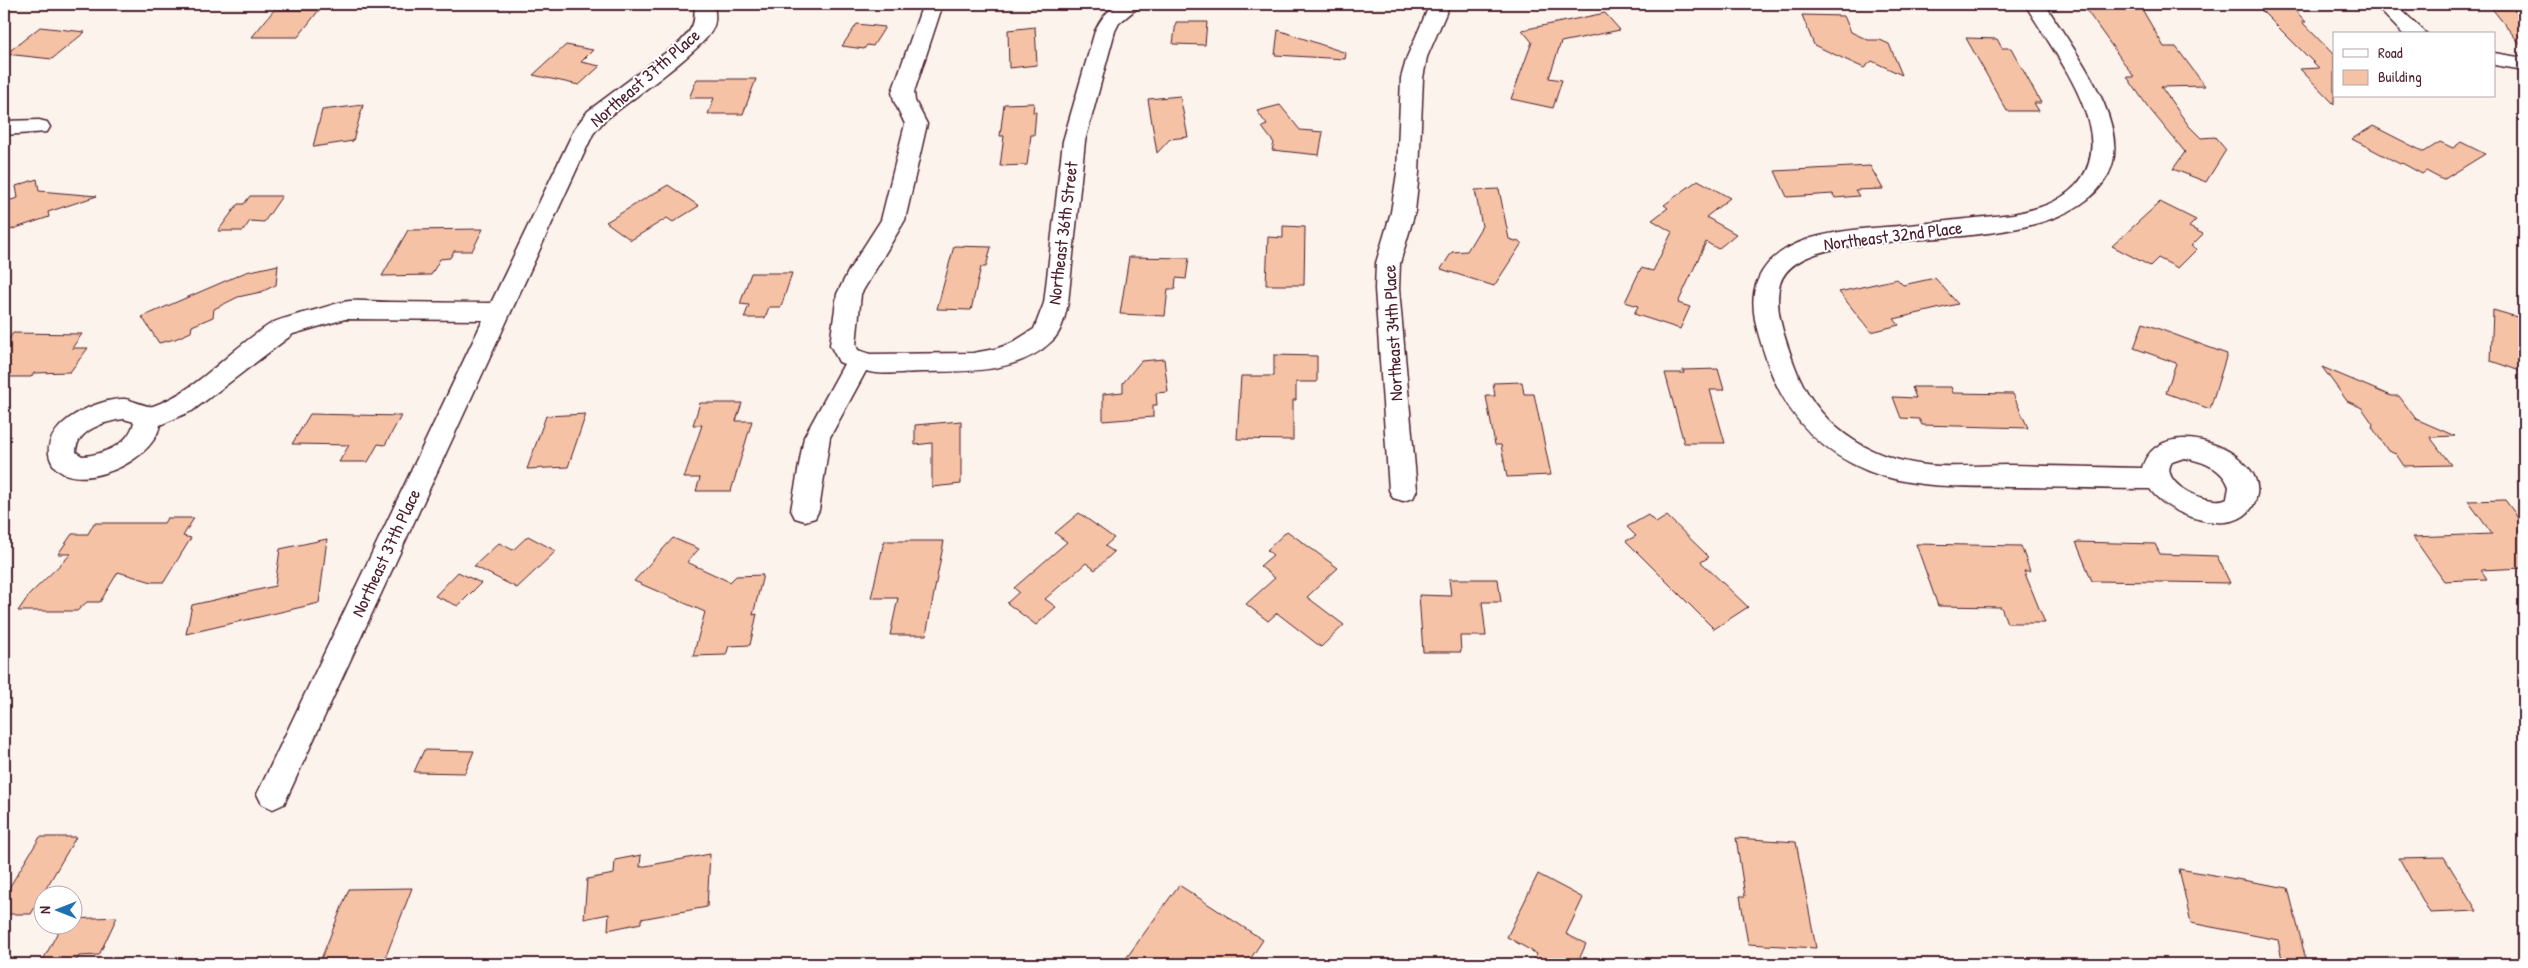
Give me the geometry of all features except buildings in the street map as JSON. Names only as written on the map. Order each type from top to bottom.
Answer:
[{"type":"street","name":"Northeast 37th Place","points":[[273,794],[583,133],[596,116],[688,46],[702,31],[706,18],[704,4]]},
{"type":"street","points":[[805,510],[818,437],[853,358],[843,345],[844,323],[849,294],[861,270],[893,220],[916,124],[915,118],[905,103],[903,92],[933,4]]},
{"type":"street","name":"Northeast 36th Street","points":[[853,358],[870,364],[973,362],[1019,350],[1043,335],[1050,324],[1056,303],[1074,141],[1105,31],[1110,20],[1132,4]]},
{"type":"street","name":"Northeast 34th Place","points":[[1403,490],[1387,289],[1388,263],[1403,212],[1408,173],[1412,78],[1417,57],[1440,4]]},
{"type":"street","name":"Northeast 32nd Place","points":[[2035,4],[2089,95],[2101,120],[2105,156],[2099,172],[2086,190],[2067,204],[2043,214],[2013,222],[1830,241],[1808,247],[1791,255],[1776,270],[1767,285],[1766,304],[1770,329],[1794,394],[1812,421],[1851,450],[1877,463],[1923,474],[2158,479]]},
{"type":"street","points":[[2384,4],[2404,25],[2414,32]]},
{"type":"street","points":[[2496,59],[2524,64]]},
{"type":"street","points":[[4,128],[39,127]]},
{"type":"street","points":[[148,419],[183,404],[284,328],[310,320],[345,310],[365,309],[499,312]]}]
